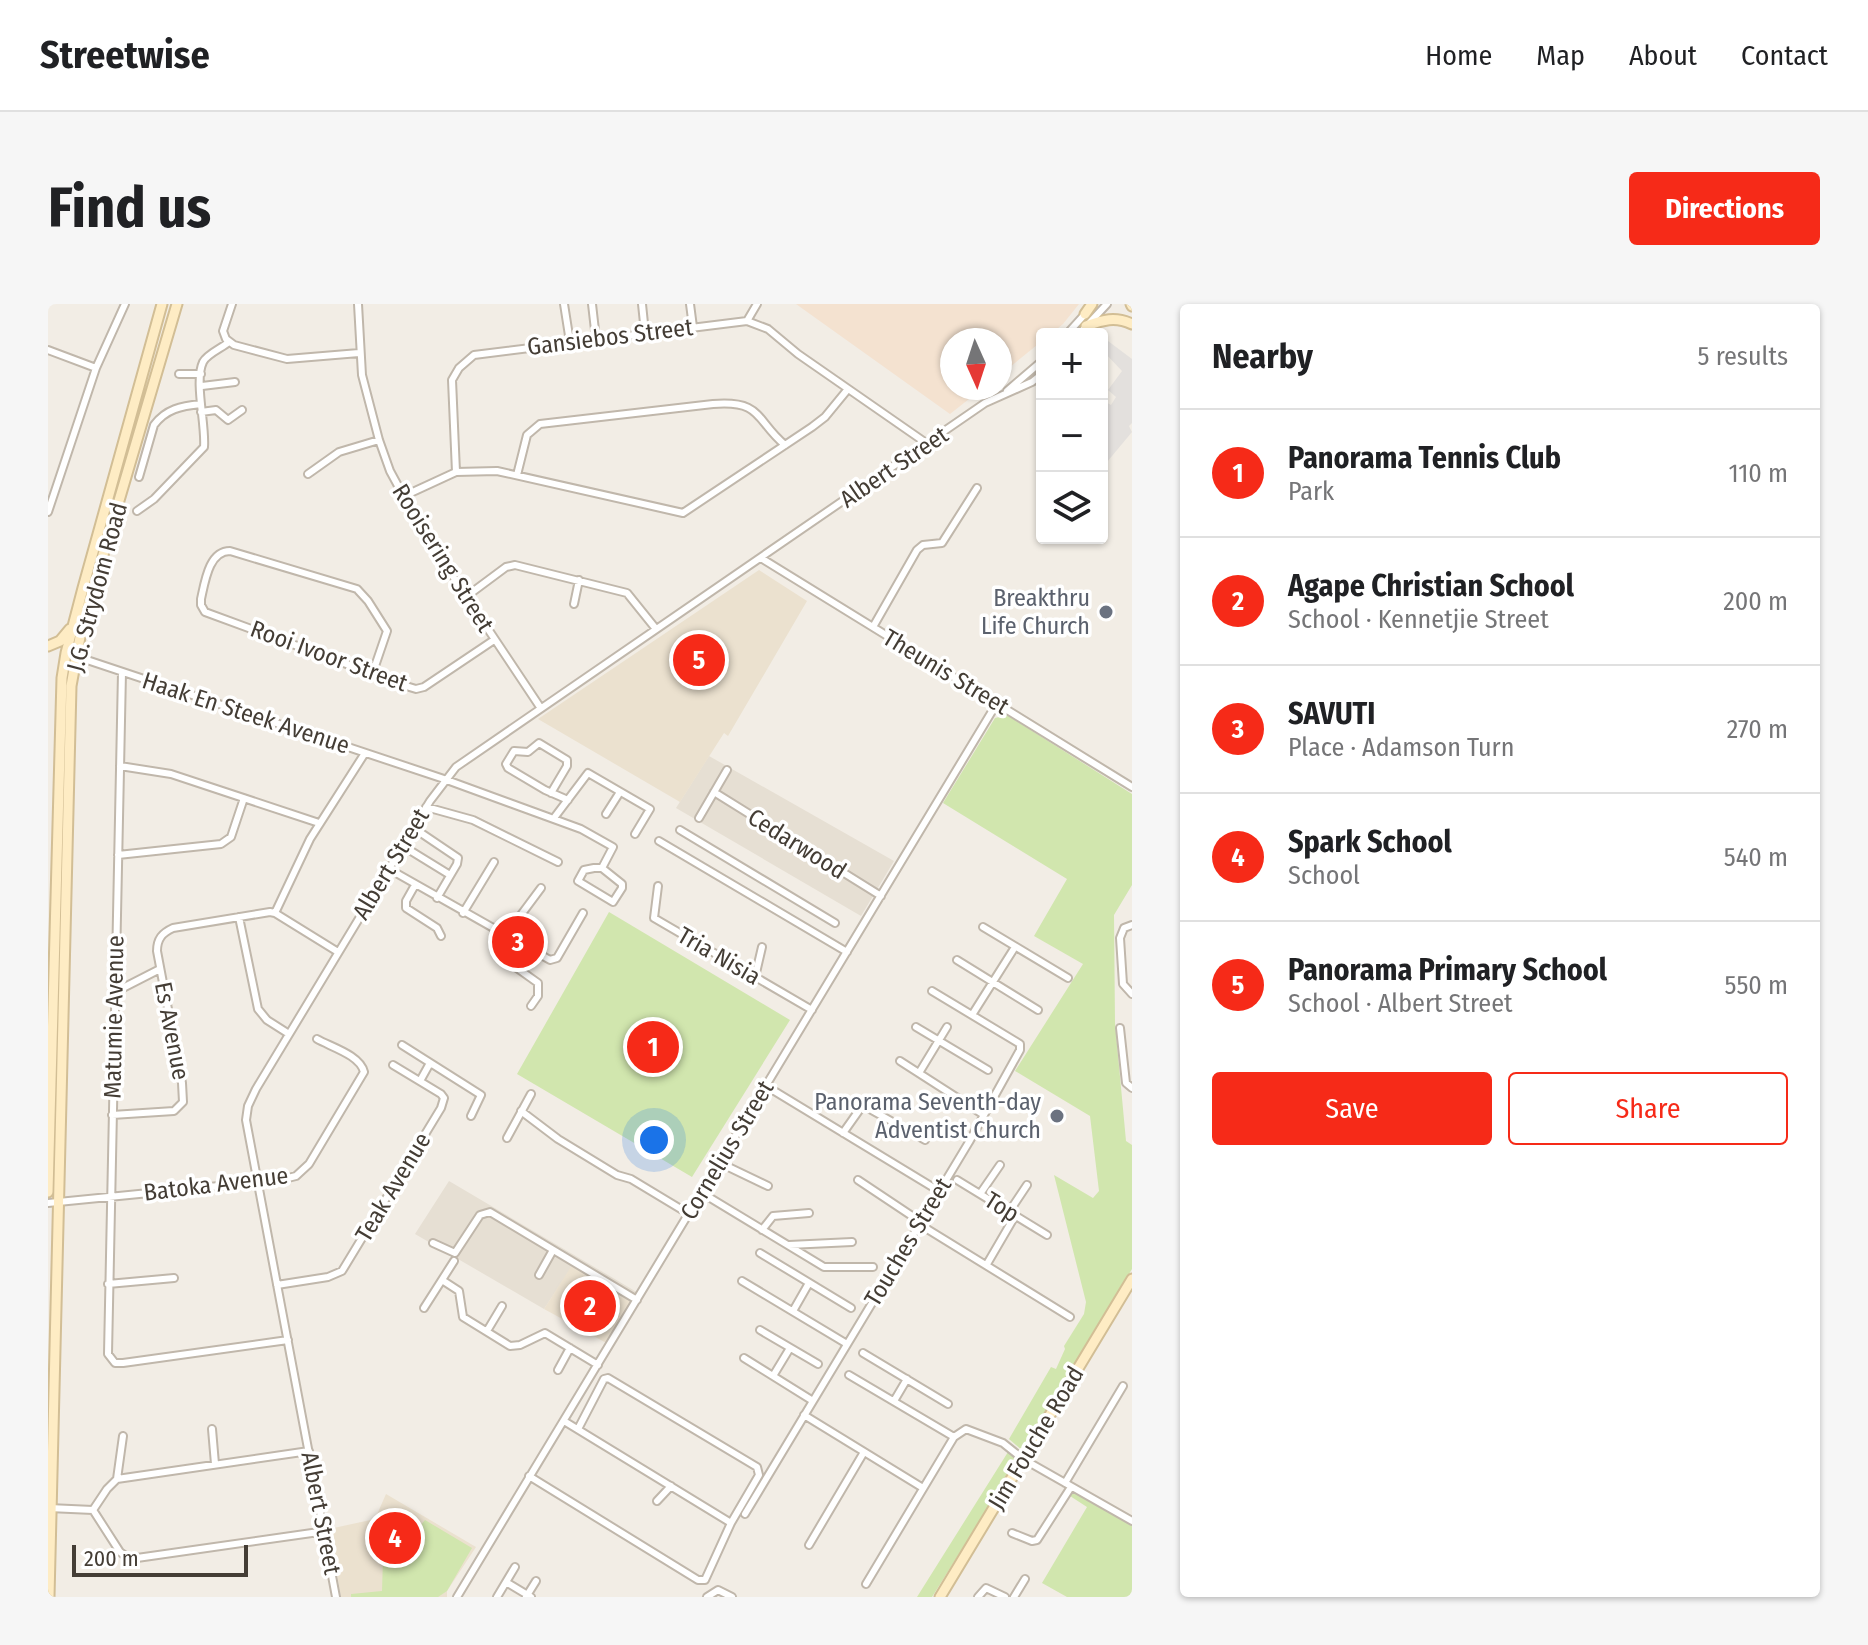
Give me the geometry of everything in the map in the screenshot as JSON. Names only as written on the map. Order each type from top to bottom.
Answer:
[{"type":"street","points":[[48,512],[96,368],[125,304]]},
{"type":"street","name":"J.G. Strydom Road","points":[[48,1192],[59,723],[73,624],[162,304]]},
{"type":"street","name":"J.G. Strydom Road","points":[[49,1597],[54,1202],[70,737],[70,654],[177,304]]},
{"type":"street","points":[[232,304],[224,328],[229,342],[267,356],[287,359],[359,353]]},
{"type":"street","name":"Rooisering Street","points":[[358,304],[359,353],[379,440],[390,471],[422,530],[540,707]]},
{"type":"street","points":[[564,304],[570,342]]},
{"type":"street","points":[[592,304],[596,339]]},
{"type":"street","points":[[642,304],[645,333]]},
{"type":"street","points":[[690,304],[693,327]]},
{"type":"street","points":[[757,304],[747,321],[768,329],[929,445]]},
{"type":"street","points":[[1072,328],[1093,304]]},
{"type":"street","points":[[1085,328],[1107,304]]},
{"type":"street","points":[[1087,328],[1107,319],[1118,318],[1132,324]]},
{"type":"street","name":"Gansiebos Street","points":[[456,472],[452,380],[459,368],[479,353],[747,321]]},
{"type":"street","points":[[137,511],[154,499],[204,447],[201,374],[207,358],[229,342]]},
{"type":"street","points":[[48,350],[96,368]]},
{"type":"street","name":"Albert Street","points":[[1012,386],[1036,366]]},
{"type":"street","points":[[179,374],[201,374]]},
{"type":"street","name":"Albert Street","points":[[1012,390],[1036,379]]},
{"type":"street","points":[[202,386],[235,382]]},
{"type":"street","points":[[404,496],[456,472],[497,471],[683,513],[825,417],[848,389]]},
{"type":"street","name":"Albert Street","points":[[336,1597],[326,1531],[257,1182],[246,1112],[256,1089],[426,807],[444,779],[459,764],[991,400]]},
{"type":"street","points":[[517,475],[527,435],[540,424],[713,404],[735,403],[754,411],[785,445]]},
{"type":"street","points":[[139,477],[158,419],[174,408],[216,410],[228,420],[242,410]]},
{"type":"street","points":[[308,474],[339,452],[379,440]]},
{"type":"street","points":[[873,627],[917,550],[923,545],[942,543],[977,488]]},
{"type":"street","name":"Rooi Ivoor Street","points":[[372,675],[387,631],[364,595],[353,588],[230,551],[223,551],[214,559],[202,594],[205,612],[372,675],[413,689],[420,688],[494,640]]},
{"type":"street","name":"Theunis Street","points":[[761,558],[1132,787]]},
{"type":"street","points":[[467,596],[512,566],[629,594],[656,629]]},
{"type":"street","points":[[574,604],[579,580]]},
{"type":"street","points":[[48,647],[60,641],[73,624]]},
{"type":"street","name":"Haak En Steek Avenue","points":[[48,647],[554,818],[612,846],[612,853],[602,868]]},
{"type":"street","name":"Matumie Avenue","points":[[122,672],[107,1351],[112,1361],[123,1363],[288,1340]]},
{"type":"street","name":"Cornelius Street","points":[[457,1597],[997,703]]},
{"type":"street","points":[[551,793],[567,766],[567,760],[539,743],[528,752],[514,751],[506,764],[508,768],[551,793],[568,800]]},
{"type":"street","points":[[275,913],[319,823],[365,753]]},
{"type":"street","points":[[120,766],[165,772],[319,823]]},
{"type":"street","points":[[699,818],[727,770]]},
{"type":"street","points":[[554,818],[587,773],[650,809],[635,834]]},
{"type":"street","points":[[606,814],[620,792]]},
{"type":"street","name":"Cedarwood","points":[[714,792],[881,896]]},
{"type":"street","points":[[118,855],[221,844],[231,837],[244,798]]},
{"type":"street","points":[[426,807],[473,820],[558,862]]},
{"type":"street","points":[[680,830],[835,923]]},
{"type":"street","points":[[421,833],[458,858],[437,898]]},
{"type":"street","points":[[659,841],[847,952]]},
{"type":"street","points":[[411,851],[450,875]]},
{"type":"street","points":[[463,913],[494,862]]},
{"type":"street","points":[[602,868],[623,886],[613,902],[578,881],[585,869],[602,868]]},
{"type":"street","points":[[389,869],[545,958],[554,960],[583,913]]},
{"type":"street","points":[[415,885],[406,901],[406,908],[437,928],[441,936]]},
{"type":"street","name":"Tria Nisia","points":[[658,886],[654,918],[812,1010]]},
{"type":"street","points":[[531,1006],[538,996],[538,983],[496,953],[541,888]]},
{"type":"street","points":[[778,912],[788,894]]},
{"type":"street","points":[[289,1034],[267,1020],[258,1009],[239,917],[275,913],[338,952]]},
{"type":"street","name":"Es Avenue","points":[[112,1115],[174,1111],[183,1102],[157,948],[162,934],[173,928],[239,917]]},
{"type":"street","points":[[1132,925],[1124,928],[1120,938],[1123,984],[1132,994]]},
{"type":"street","points":[[983,927],[1068,978]]},
{"type":"street","points":[[755,977],[762,947]]},
{"type":"street","points":[[932,991],[972,1015],[1015,947]]},
{"type":"street","points":[[957,960],[1038,1010]]},
{"type":"street","points":[[115,992],[160,969]]},
{"type":"street","name":"Touches Street","points":[[745,1514],[1020,1050],[1020,1044],[972,1015]]},
{"type":"street","points":[[916,1027],[988,1070]]},
{"type":"street","points":[[919,1073],[947,1027]]},
{"type":"street","points":[[1120,1028],[1126,1083],[1132,1088]]},
{"type":"street","name":"Batoka Avenue","points":[[54,1202],[287,1179],[303,1171],[364,1075],[364,1068],[357,1060],[317,1039]]},
{"type":"street","points":[[402,1045],[481,1095],[471,1116]]},
{"type":"street","points":[[1123,1057],[1132,1056]]},
{"type":"street","points":[[900,1061],[984,1115]]},
{"type":"street","points":[[420,1081],[430,1063]]},
{"type":"street","name":"Teak Avenue","points":[[277,1285],[328,1277],[345,1267],[444,1100],[441,1094],[393,1065]]},
{"type":"street","points":[[766,1086],[939,1191]]},
{"type":"street","points":[[507,1138],[531,1094]]},
{"type":"street","points":[[843,1133],[860,1109],[866,1107],[925,1140]]},
{"type":"street","points":[[521,1111],[558,1139],[689,1214]]},
{"type":"street","points":[[720,1163],[768,1186]]},
{"type":"street","points":[[980,1194],[1000,1165]]},
{"type":"street","points":[[858,1180],[920,1223],[1070,1317]]},
{"type":"street","name":"Top","points":[[957,1180],[1047,1235]]},
{"type":"street","points":[[987,1264],[1027,1185]]},
{"type":"street","points":[[702,1193],[827,1269],[873,1267]]},
{"type":"street","points":[[433,1243],[455,1253],[480,1215],[490,1212],[637,1300]]},
{"type":"street","points":[[762,1230],[773,1216],[809,1213]]},
{"type":"street","points":[[789,1245],[852,1242]]},
{"type":"street","points":[[539,1275],[553,1250]]},
{"type":"street","points":[[760,1253],[851,1308]]},
{"type":"street","points":[[424,1308],[454,1261]]},
{"type":"street","points":[[108,1284],[174,1278]]},
{"type":"street","name":"Jim Fouche Road","points":[[940,1597],[1132,1279]]},
{"type":"street","points":[[442,1280],[457,1288],[463,1317],[510,1346],[520,1345],[545,1333],[598,1365]]},
{"type":"street","points":[[742,1281],[847,1344]]},
{"type":"street","points":[[793,1311],[809,1283]]},
{"type":"street","points":[[487,1331],[502,1306]]},
{"type":"street","points":[[760,1330],[818,1364]]},
{"type":"street","points":[[558,1370],[570,1348]]},
{"type":"street","points":[[773,1376],[790,1348]]},
{"type":"street","points":[[863,1353],[948,1404]]},
{"type":"street","points":[[744,1358],[813,1401]]},
{"type":"street","points":[[849,1375],[954,1437]]},
{"type":"street","points":[[529,1476],[702,1581],[759,1475],[757,1467],[608,1378],[604,1379],[578,1429]]},
{"type":"street","points":[[894,1401],[907,1379]]},
{"type":"street","points":[[1012,1533],[1037,1540],[1123,1386]]},
{"type":"street","points":[[804,1415],[923,1488]]},
{"type":"street","points":[[564,1421],[731,1523]]},
{"type":"street","points":[[212,1429],[215,1464]]},
{"type":"street","points":[[866,1584],[954,1437],[962,1430],[970,1429],[1008,1446],[1023,1459],[1132,1521]]},
{"type":"street","points":[[117,1479],[123,1436]]},
{"type":"street","points":[[93,1510],[117,1479],[309,1451]]},
{"type":"street","points":[[809,1545],[864,1452]]},
{"type":"street","points":[[657,1501],[671,1486]]},
{"type":"street","points":[[50,1508],[93,1510]]},
{"type":"street","points":[[93,1510],[123,1556],[130,1559],[326,1531]]},
{"type":"street","points":[[497,1597],[515,1567]]},
{"type":"street","points":[[1014,1597],[1025,1579]]},
{"type":"street","points":[[506,1582],[528,1596],[536,1581]]},
{"type":"street","points":[[978,1597],[986,1588],[1005,1597]]},
{"type":"street","points":[[707,1597],[714,1591],[722,1591],[732,1597]]},
{"type":"shaded area","points":[[796,304],[1079,304],[1058,328],[1036,328],[1036,346],[1012,365],[1012,328],[940,328],[940,400],[968,400],[950,414]]},
{"type":"shaded area","points":[[1108,341],[1132,359],[1132,423],[1129,426],[1132,432],[1108,461],[1108,403],[1111,405],[1116,397],[1108,390],[1122,371],[1108,356]]},
{"type":"shaded area","points":[[759,570],[807,601],[728,736],[724,733],[680,802],[538,719]]},
{"type":"shaded area","points":[[709,756],[894,861],[861,916],[676,808]]},
{"type":"shaded area","points":[[449,1181],[640,1294],[636,1302],[575,1262],[544,1309],[415,1234]]},
{"type":"shaded area","points":[[574,1262],[637,1300],[610,1345],[544,1309]]},
{"type":"shaded area","points":[[386,1494],[476,1547],[447,1591],[447,1597],[341,1597],[329,1529],[375,1519]]},
{"type":"green space","points":[[1007,715],[1132,794],[1132,885],[1114,915],[1115,1023],[1126,1141],[1132,1145],[1132,1269],[1023,1451],[1009,1439],[1051,1367],[1056,1369],[1064,1346],[1084,1314],[1086,1302],[1054,1175],[1093,1198],[1099,1191],[1090,1116],[1015,1071],[1083,964],[1034,936],[1067,879],[943,803],[995,718]]},
{"type":"green space","points":[[609,912],[790,1020],[692,1177],[517,1074]]},
{"type":"green space","points":[[1008,1452],[1018,1460],[932,1597],[917,1597]]},
{"type":"green space","points":[[1073,1492],[1132,1525],[1132,1597],[1067,1597],[1042,1583],[1087,1507],[1070,1496]]},
{"type":"green space","points":[[425,1520],[472,1548],[447,1591],[438,1597],[351,1597],[351,1594],[382,1591],[383,1558],[393,1557],[400,1542],[405,1543]]},
{"type":"place","name":"Breakthru Life Church","points":[[1106,612]]},
{"type":"place","name":"Panorama Primary School","points":[[699,660]]},
{"type":"place","name":"SAVUTI","points":[[518,942]]},
{"type":"place","name":"Panorama Tennis Club","points":[[653,1047]]},
{"type":"place","name":"Panorama Seventh-day Adventist Church","points":[[1057,1116]]},
{"type":"place","name":"Agape Christian School","points":[[590,1306]]},
{"type":"place","name":"Spark School","points":[[395,1538]]}]
